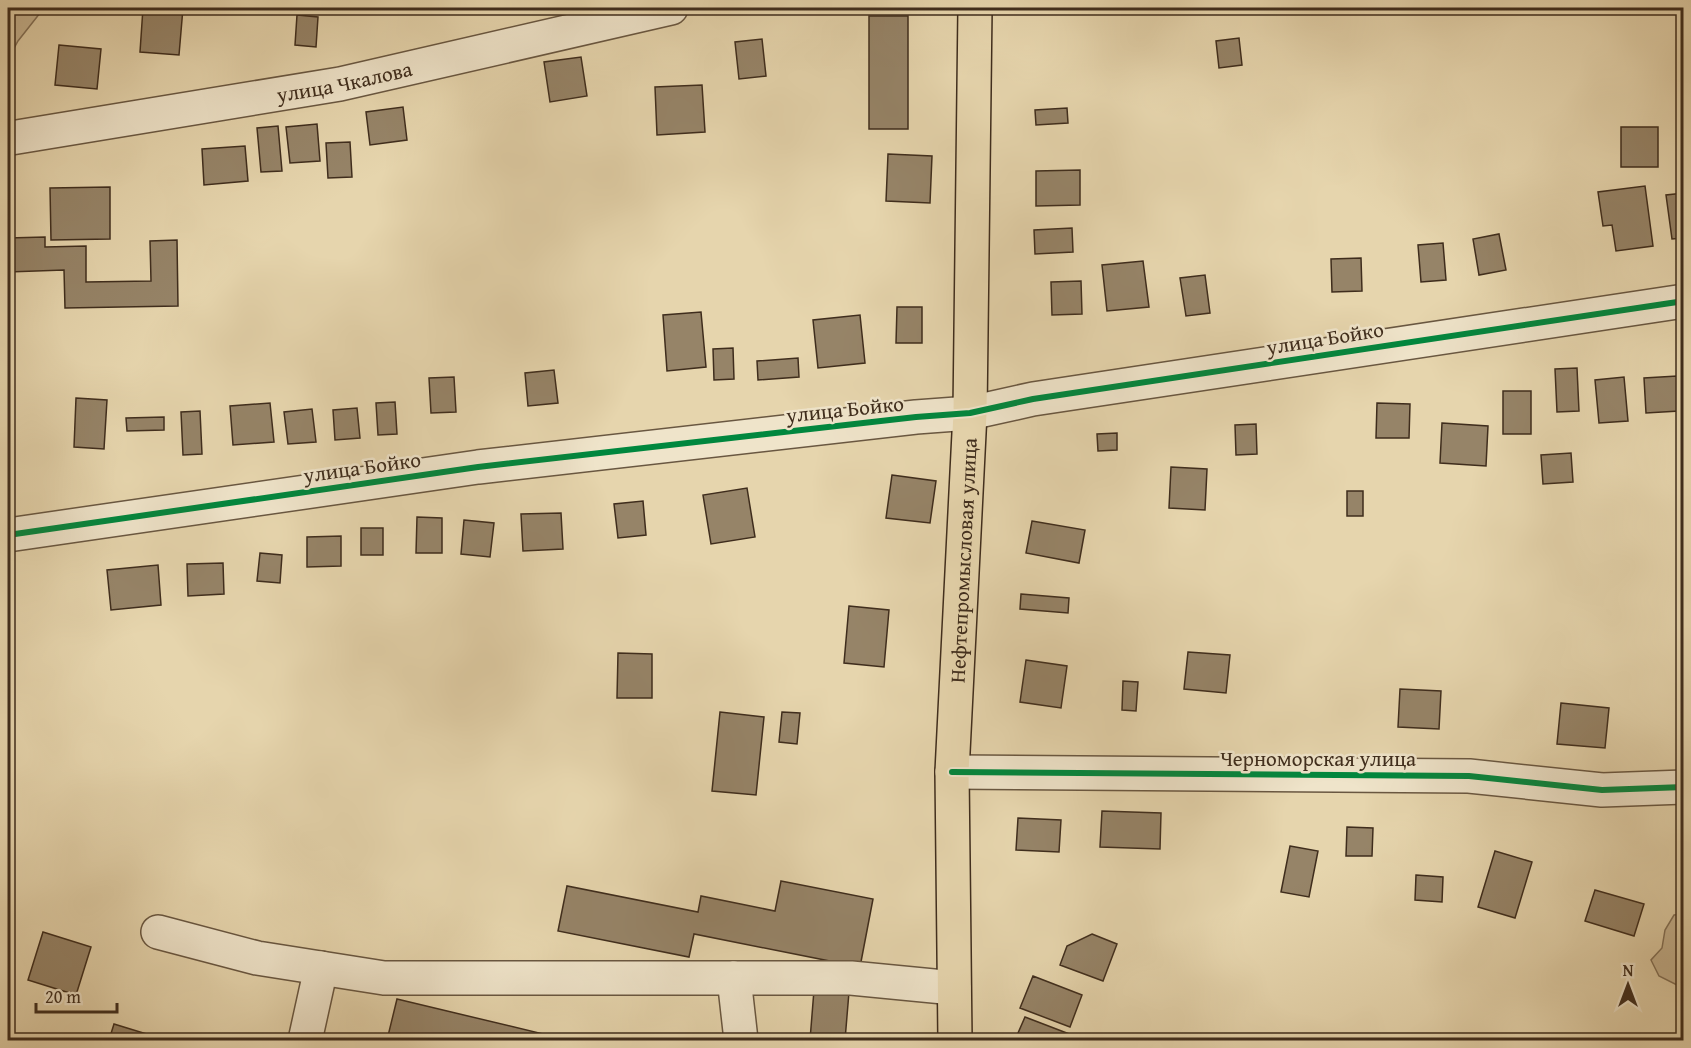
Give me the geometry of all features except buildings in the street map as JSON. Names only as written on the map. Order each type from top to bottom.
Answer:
[{"type":"main road","name":"Нефтепромысловая улица","points":[[955,1041],[952,772],[970,413],[975,8]]},
{"type":"street","name":"улица Чкалова","points":[[11,138],[340,84],[634,12],[671,8]]},
{"type":"street","name":"улица Бойко","points":[[8,535],[478,467],[916,417],[970,413],[1033,399],[1683,301]]},
{"type":"street","name":"Черноморская улица","points":[[952,772],[1469,776],[1602,790],[1683,787]]},
{"type":"street","points":[[158,932],[257,958],[384,978],[851,978],[954,988]]},
{"type":"street","points":[[307,1041],[306,1036],[321,968]]},
{"type":"street","points":[[734,978],[741,1041]]},
{"type":"shaded area","points":[[8,8],[44,8],[18,41],[8,59]]},
{"type":"shaded area","points":[[1684,914],[1683,988],[1659,976],[1651,960],[1662,948],[1665,930],[1674,915]]},
{"type":"cycle path","points":[[8,535],[478,467],[916,417],[970,413],[1033,399],[1684,301]]},
{"type":"cycle path","points":[[952,772],[1469,776],[1602,790],[1684,787]]}]
